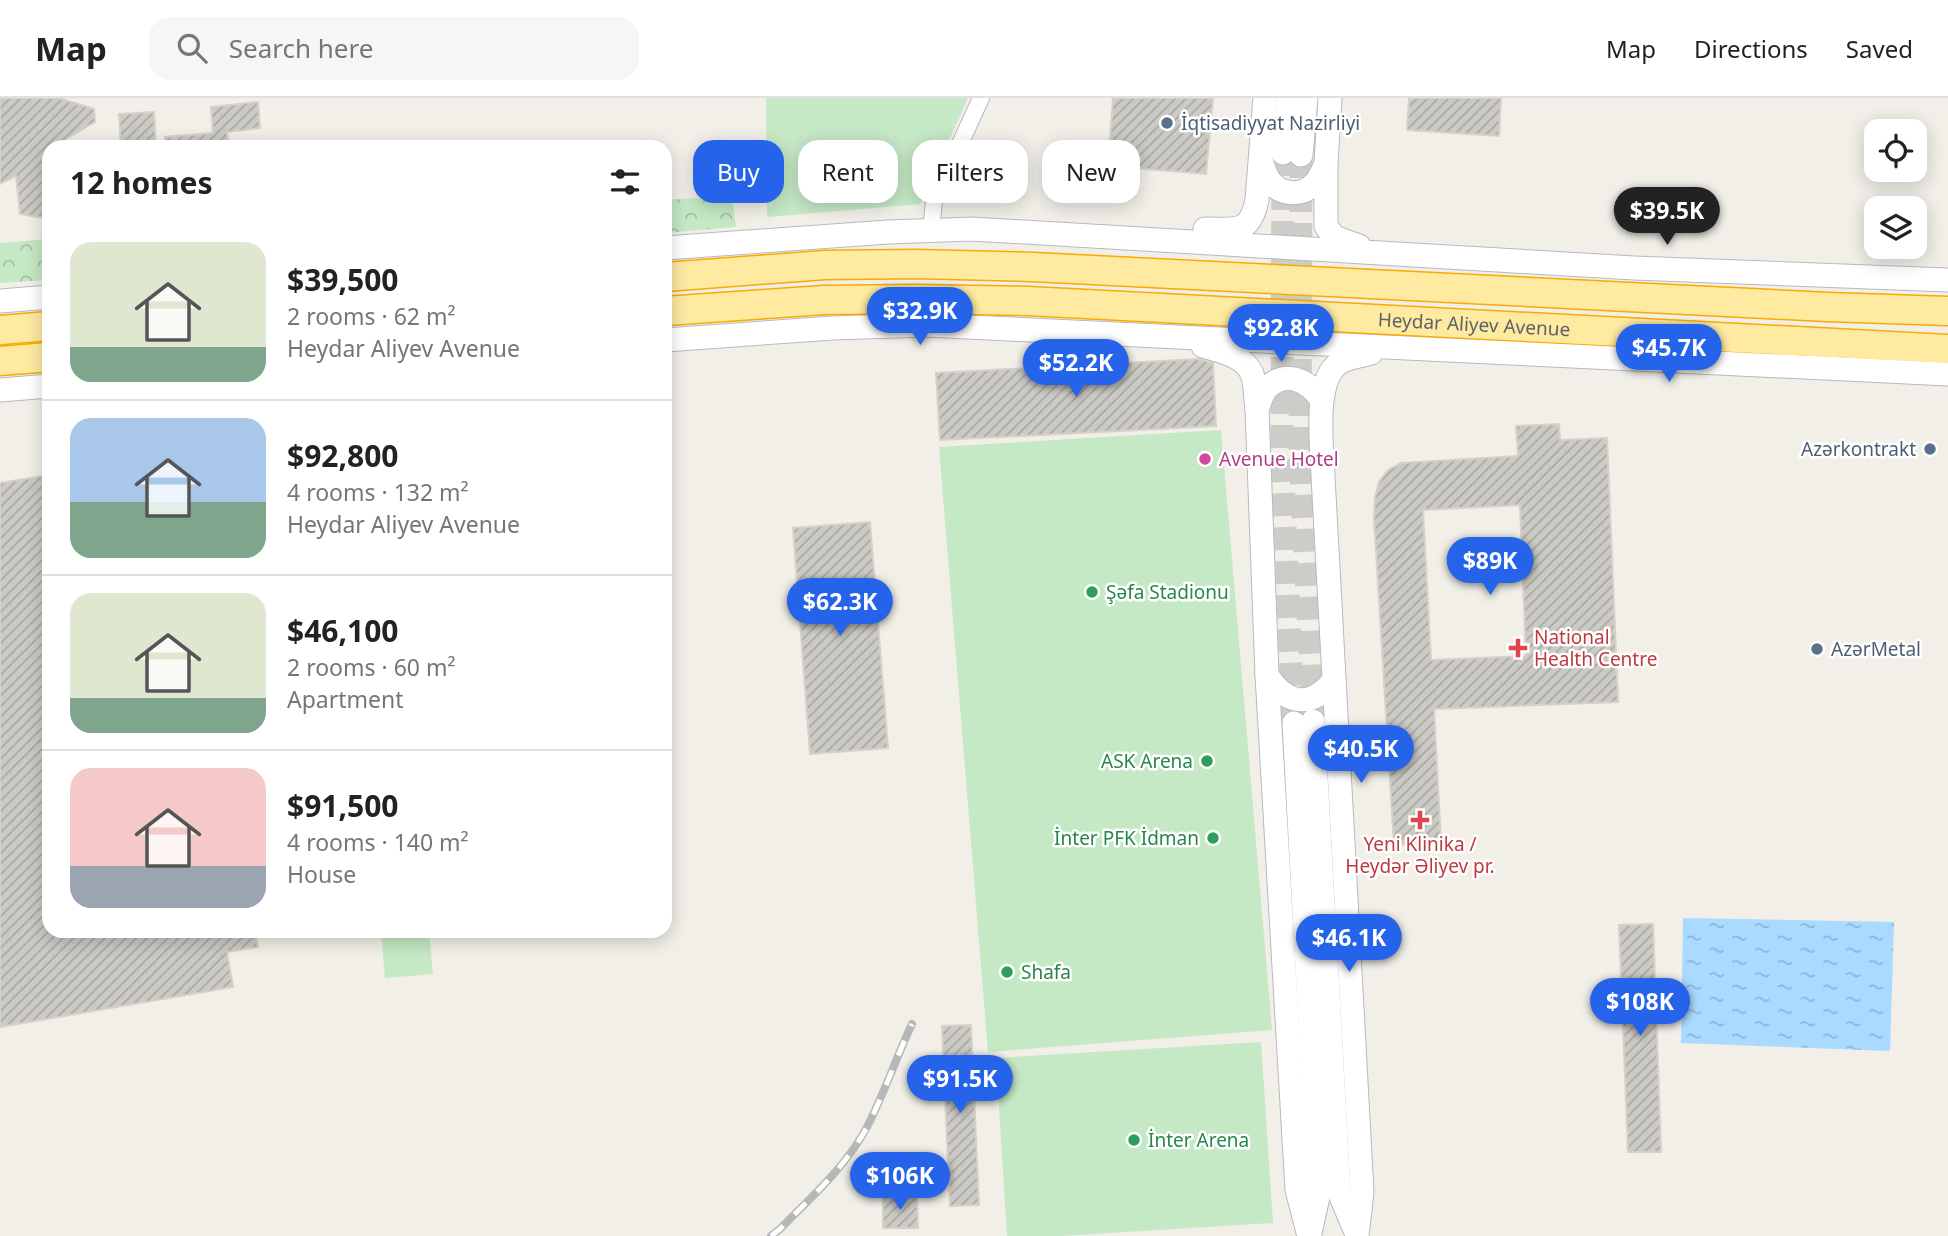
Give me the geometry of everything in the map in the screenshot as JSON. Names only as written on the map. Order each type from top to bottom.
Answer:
[{"type":"highway","name":"Heydar Aliyev Avenue","points":[[672,276],[825,265],[968,265],[1948,311]]},
{"type":"highway","name":"Heydar Aliyev Avenue","points":[[672,311],[824,300],[1028,301],[1948,349]]},
{"type":"highway","points":[[0,330],[42,327]]},
{"type":"highway","points":[[0,361],[42,358]]},
{"type":"main road","points":[[672,248],[930,230],[1237,228],[1250,221],[1255,208],[1265,98]]},
{"type":"main road","points":[[1288,98],[1292,154],[1306,98]]},
{"type":"main road","points":[[1331,98],[1326,163],[1325,220],[1328,231],[1342,241],[1385,253]]},
{"type":"main road","points":[[1259,156],[1267,178],[1275,187],[1291,192],[1303,192],[1311,188],[1318,181],[1326,163]]},
{"type":"main road","points":[[972,229],[1634,268],[1948,280]]},
{"type":"main road","points":[[0,301],[42,298]]},
{"type":"main road","points":[[672,340],[833,328],[927,325],[1948,374]]},
{"type":"main road","points":[[1174,336],[1223,352],[1245,364],[1252,372],[1257,409],[1267,675],[1297,1190],[1309,1236]]},
{"type":"main road","points":[[1357,1235],[1362,1192],[1321,399],[1324,385],[1337,365],[1391,348]]},
{"type":"main road","points":[[1257,409],[1264,391],[1270,384],[1280,380],[1293,379],[1307,383],[1321,399]]},
{"type":"main road","points":[[0,390],[42,387]]},
{"type":"main road","points":[[1267,675],[1284,695],[1305,700],[1319,696],[1334,680]]},
{"type":"main road","points":[[1309,1236],[1319,1192],[1303,722],[1339,1192],[1357,1235]]},
{"type":"street","points":[[930,230],[934,201],[981,98]]},
{"type":"green space","points":[[766,98],[968,98],[949,140],[912,140],[912,203],[920,204],[767,217],[767,203],[784,203],[784,140],[766,140]]},
{"type":"green space","points":[[693,198],[693,203],[733,203],[736,227],[672,232],[672,200]]},
{"type":"green space","points":[[42,240],[42,280],[0,283],[0,243]]},
{"type":"green space","points":[[1221,430],[1272,1030],[988,1052],[939,447]]},
{"type":"green space","points":[[382,938],[430,938],[433,974],[385,978]]},
{"type":"green space","name":"İnter Arena","points":[[1261,1042],[1273,1223],[1061,1236],[1007,1236],[996,1058]]},
{"type":"water","points":[[1683,918],[1894,922],[1890,1051],[1681,1043]]},
{"type":"building","points":[[0,98],[59,98],[94,109],[95,122],[66,140],[42,140],[42,218],[20,214],[16,176],[0,184]]},
{"type":"building","points":[[1113,98],[1213,98],[1206,174],[1140,169],[1140,140],[1110,140]]},
{"type":"building","points":[[1409,98],[1501,98],[1499,136],[1407,130]]},
{"type":"building","points":[[258,102],[260,128],[227,132],[228,140],[165,140],[165,137],[213,133],[211,107]]},
{"type":"building","points":[[154,112],[156,140],[121,140],[119,114]]},
{"type":"building","points":[[1198,359],[1213,363],[1216,426],[940,440],[936,373]]},
{"type":"building","points":[[1559,424],[1560,440],[1607,438],[1618,702],[1434,709],[1441,843],[1394,845],[1374,518],[1379,482],[1388,470],[1401,463],[1518,456],[1516,426]],"holes":[[[1520,505],[1526,656],[1431,660],[1423,510]]]},
{"type":"building","points":[[42,476],[42,938],[256,938],[258,947],[227,952],[233,987],[0,1027],[0,483]]},
{"type":"building","points":[[870,522],[888,748],[810,754],[793,528]]},
{"type":"building","points":[[1653,924],[1661,1152],[1628,1152],[1619,925]]},
{"type":"building","points":[[971,1025],[979,1205],[950,1206],[942,1026]]},
{"type":"building","points":[[917,1195],[918,1228],[883,1228],[883,1196]]},
{"type":"tunnel","points":[[1283,153],[1282,450],[1293,717]]},
{"type":"tunnel","points":[[1301,155],[1300,454],[1313,714]]},
{"type":"railway","points":[[771,1236],[827,1181],[858,1142],[879,1102],[912,1024]]},
{"type":"place","name":"İqtisadiyyat Nazirliyi","points":[[1167,123]]},
{"type":"place","name":"Azərkontrakt","points":[[1930,449]]},
{"type":"place","name":"Avenue Hotel","points":[[1205,459]]},
{"type":"place","name":"Şəfa Stadionu","points":[[1092,592]]},
{"type":"place","name":"National Health Centre","points":[[1518,648]]},
{"type":"place","name":"AzərMetal","points":[[1817,649]]},
{"type":"place","name":"ASK Arena","points":[[1207,761]]},
{"type":"place","name":"Yeni Klinika / Heydər Əliyev pr.","points":[[1420,820]]},
{"type":"place","name":"İnter PFK İdman","points":[[1213,838]]},
{"type":"place","name":"Shafa","points":[[1007,972]]},
{"type":"place","name":"İnter Arena","points":[[1134,1140]]}]
